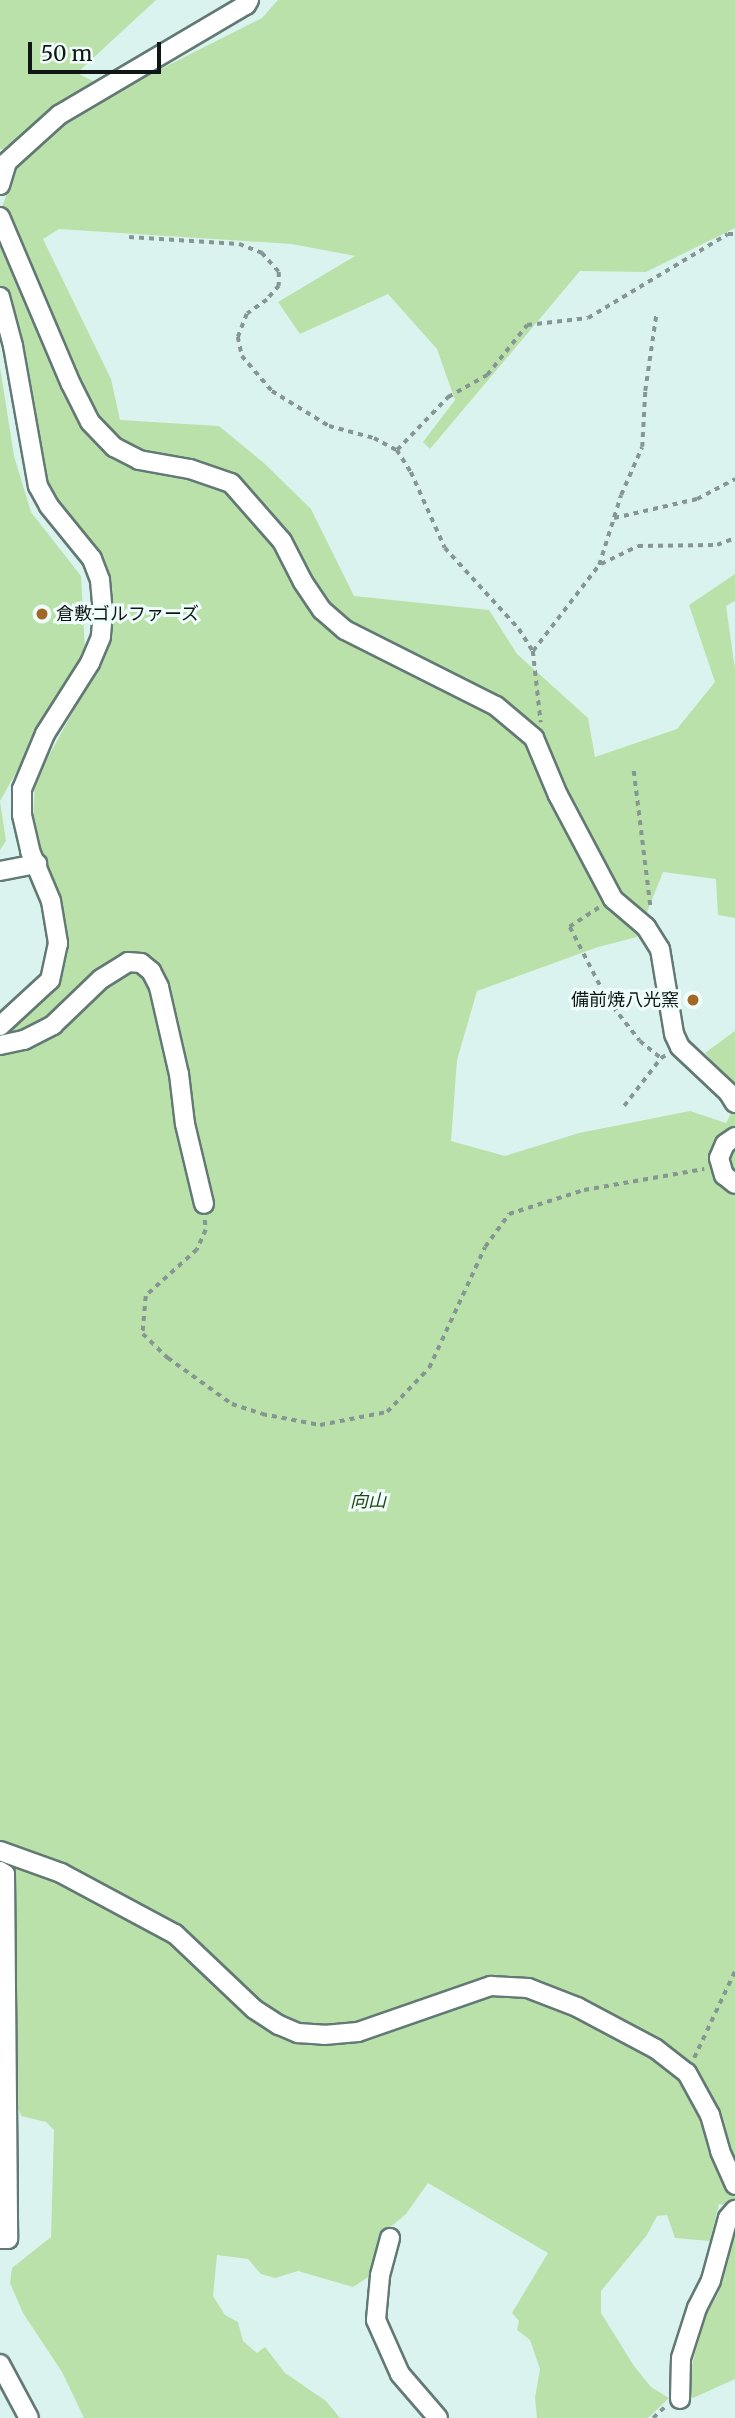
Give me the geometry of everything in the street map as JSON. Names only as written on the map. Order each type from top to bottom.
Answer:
[{"type":"street","points":[[0,185],[3,161],[59,115],[246,5],[249,0]]},
{"type":"street","points":[[0,217],[71,384],[90,422],[114,447],[139,460],[190,469],[231,483],[282,541],[303,582],[322,610],[337,623],[496,706],[534,738],[558,795],[613,899],[646,927],[660,949],[674,1034],[680,1047],[728,1091],[735,1103]]},
{"type":"street","points":[[0,297],[13,346],[38,486],[49,506],[93,559],[100,580],[103,612],[101,637],[90,663],[45,734],[22,789],[22,815],[30,851],[51,901],[58,943],[50,980],[0,1026]]},
{"type":"street","points":[[0,871],[37,864]]},
{"type":"street","points":[[0,1045],[24,1040],[53,1025],[101,979],[128,962],[141,963],[151,971],[159,987],[179,1074],[185,1124],[204,1204]]},
{"type":"street","points":[[735,1137],[721,1151],[720,1166],[724,1175],[735,1184]]},
{"type":"street","points":[[0,1851],[61,1872],[175,1934],[254,2009],[279,2025],[299,2033],[324,2035],[358,2032],[491,1986],[528,1988],[577,2007],[656,2049],[687,2073],[710,2115],[720,2151],[735,2185]]},
{"type":"street","points":[[0,1871],[5,1874],[2,1959],[3,2142],[8,2239],[0,2239]]},
{"type":"street","points":[[680,2399],[681,2358],[697,2308],[710,2280],[728,2218],[735,2210]]},
{"type":"street","points":[[390,2238],[380,2276],[376,2320],[400,2374],[438,2418]]},
{"type":"street","points":[[0,2364],[7,2394],[29,2418]]},
{"type":"path","points":[[397,450],[448,397],[487,375],[527,325],[588,318],[728,234],[735,234]]},
{"type":"path","points":[[129,237],[239,244],[262,253],[279,272],[279,286],[267,300],[247,314],[238,337],[242,356],[272,391],[329,426],[373,439],[397,450],[411,472],[445,548],[519,629],[533,651],[541,719],[541,730],[534,738]]},
{"type":"path","points":[[533,651],[599,565],[642,447],[645,391],[656,316]]},
{"type":"path","points":[[614,518],[697,499],[735,479]]},
{"type":"path","points":[[599,565],[638,545],[717,545],[735,538]]},
{"type":"path","points":[[634,771],[652,916],[646,927]]},
{"type":"path","points":[[613,899],[570,927],[607,999],[640,1041],[661,1058]]},
{"type":"path","points":[[624,1106],[661,1058],[680,1047]]},
{"type":"path","points":[[204,1204],[206,1230],[197,1250],[146,1296],[143,1334],[168,1358],[232,1404],[262,1414],[320,1425],[387,1412],[429,1368],[485,1247],[509,1214],[584,1190],[720,1166]]},
{"type":"path","points":[[687,2073],[735,1971]]},
{"type":"green space","name":"向山","points":[[0,0],[156,0],[77,73],[115,92],[262,18],[278,0],[735,0],[735,228],[646,272],[580,271],[430,449],[423,442],[455,400],[437,349],[388,294],[300,334],[278,302],[355,256],[292,244],[59,229],[43,239],[111,379],[120,420],[219,426],[265,464],[311,509],[354,596],[489,610],[517,654],[588,718],[595,757],[677,729],[715,682],[689,605],[735,574],[735,601],[726,606],[735,669],[735,918],[718,915],[716,879],[663,872],[637,937],[598,947],[477,991],[457,1060],[451,1141],[505,1156],[579,1133],[690,1111],[726,1123],[735,1106],[735,2207],[719,2204],[710,2241],[675,2238],[667,2215],[657,2216],[647,2235],[601,2291],[601,2313],[634,2366],[651,2387],[669,2398],[648,2418],[537,2418],[535,2398],[540,2369],[530,2340],[517,2330],[519,2321],[512,2313],[548,2253],[428,2183],[406,2214],[381,2235],[373,2274],[353,2287],[298,2271],[275,2278],[261,2274],[248,2259],[217,2255],[213,2296],[225,2315],[238,2322],[243,2341],[257,2353],[265,2347],[285,2373],[326,2401],[340,2418],[84,2418],[62,2372],[23,2313],[10,2283],[12,2268],[51,2237],[54,2130],[46,2122],[21,2116],[12,2093],[8,1850],[0,1845],[0,1034],[53,984],[62,952],[37,853],[33,821],[35,781],[93,675],[107,588],[53,503],[40,474],[19,345],[0,286],[0,213],[15,170],[7,150],[0,149]]},
{"type":"green space","name":"倉敷ゴルファーズ","points":[[0,367],[14,456],[31,512],[81,576],[85,651],[0,801]]},
{"type":"green space","points":[[0,801],[6,841],[0,850]]},
{"type":"green space","points":[[735,1031],[735,1088],[705,1053]]},
{"type":"green space","points":[[735,2229],[735,2379],[693,2398],[689,2395],[688,2387],[693,2361],[705,2317],[718,2294]]},
{"type":"place","name":"倉敷ゴルファーズ","points":[[42,614]]},
{"type":"place","name":"備前焼八光窯","points":[[693,1000]]}]
